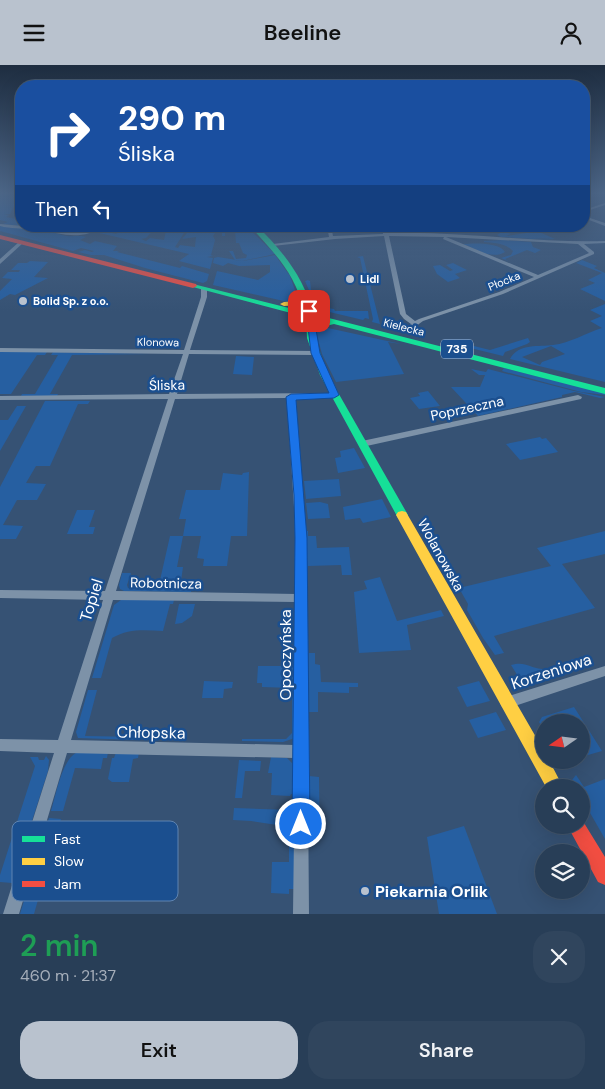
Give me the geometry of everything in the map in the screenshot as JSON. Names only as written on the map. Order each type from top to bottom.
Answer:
[{"type":"main road","name":"Wolanowska","points":[[259,232],[290,264],[298,277],[309,315],[316,353],[334,395],[550,779]]},
{"type":"main road","name":"Kielecka","points":[[0,237],[202,291],[284,304],[309,315],[335,323],[605,391]]},
{"type":"main road","name":"Kielecka","points":[[202,291],[605,386]]},
{"type":"main road","points":[[284,304],[298,303],[303,299],[304,295]]},
{"type":"main road","points":[[311,333],[319,325],[335,323]]},
{"type":"main road","points":[[581,834],[605,875]]},
{"type":"street","points":[[54,232],[75,236],[90,232]]},
{"type":"street","points":[[330,232],[331,237]]},
{"type":"street","points":[[385,232],[404,315],[415,324]]},
{"type":"street","points":[[273,245],[331,237],[386,235],[440,235],[580,243],[605,242]]},
{"type":"street","points":[[440,235],[540,277]]},
{"type":"street","points":[[0,263],[21,243]]},
{"type":"street","name":"Płocka","points":[[408,330],[415,324],[496,295],[592,253],[580,243]]},
{"type":"street","name":"Topiel","points":[[40,821],[187,352],[202,291]]},
{"type":"street","name":"Klonowa","points":[[0,350],[316,353]]},
{"type":"street","name":"Śliska","points":[[0,398],[291,397],[334,395]]},
{"type":"street","name":"Opoczyńska","points":[[291,397],[299,495],[301,598],[301,914]]},
{"type":"street","name":"Poprzeczna","points":[[362,444],[578,397]]},
{"type":"street","name":"Robotnicza","points":[[0,594],[301,598]]},
{"type":"street","name":"Korzeniowa","points":[[506,703],[605,671]]},
{"type":"street","name":"Chłopska","points":[[0,745],[302,752]]},
{"type":"street","name":"Topiel","points":[[11,914],[15,901]]},
{"type":"shaded area","points":[[2,232],[50,232],[67,236],[84,236],[86,237],[80,240],[90,244],[95,241],[117,246],[113,251],[209,274],[207,281],[203,283],[104,255],[78,252],[85,250],[94,251],[81,248],[73,251]]},
{"type":"shaded area","points":[[95,232],[113,232],[116,234],[119,232],[152,232],[146,238],[141,239],[146,241],[150,238],[164,240],[166,232],[184,232],[175,247],[178,248],[180,245],[195,247],[196,237],[182,239],[187,233],[215,233],[211,255],[208,254],[213,256],[207,257],[213,258],[210,269],[179,261],[189,254]]},
{"type":"shaded area","points":[[235,232],[252,232],[275,254],[242,261],[235,260],[229,251],[233,251],[236,259],[246,258],[247,255],[243,253],[239,243],[236,243]]},
{"type":"shaded area","points":[[502,232],[511,234],[506,236],[526,233],[523,232],[539,232],[555,239],[501,237],[497,235]]},
{"type":"shaded area","points":[[503,240],[531,242],[533,247],[541,250],[535,253],[527,250],[505,259],[508,261],[501,258],[511,255],[513,251],[510,248],[500,244],[484,242]]},
{"type":"shaded area","points":[[479,243],[498,246],[505,252],[495,255],[489,254],[463,244]]},
{"type":"shaded area","points":[[275,255],[290,276],[298,299],[288,302],[213,285],[217,271],[258,280],[270,272],[270,265],[239,266],[228,263],[223,266],[213,263],[214,258],[243,261]]},
{"type":"shaded area","points":[[363,256],[380,324],[372,322],[373,319],[360,258],[357,257]]},
{"type":"shaded area","points":[[582,260],[597,266],[594,268],[605,273],[605,301],[580,289],[595,283],[588,280],[602,273],[576,263]]},
{"type":"shaded area","points":[[30,261],[48,262],[34,277],[48,278],[15,295],[10,294],[0,300],[0,291],[12,279],[2,278],[8,272],[19,272],[20,270],[11,270],[18,263]]},
{"type":"shaded area","points":[[453,263],[467,270],[455,274],[460,278],[448,282],[437,274],[433,266],[440,265],[450,271],[453,270],[446,265]]},
{"type":"shaded area","points":[[305,281],[310,281],[311,290],[322,307],[334,309],[335,311],[368,311],[369,319],[365,318],[363,320],[317,309]]},
{"type":"shaded area","points":[[605,304],[605,382],[510,359],[518,350],[559,344],[602,328],[590,321],[602,316],[590,310]],"holes":[[[551,346],[565,354],[542,362],[540,365],[522,357]]]},
{"type":"shaded area","points":[[328,328],[401,344],[388,342],[404,374],[336,382],[322,354],[316,332]]},
{"type":"shaded area","points":[[528,338],[530,342],[505,352],[503,356],[458,345],[462,343],[490,350]]},
{"type":"shaded area","points":[[0,351],[47,352],[45,355],[37,355],[11,394],[0,394]]},
{"type":"shaded area","points":[[53,352],[150,354],[72,355],[50,394],[58,394],[57,396],[21,396],[22,394],[35,394],[58,355],[51,355]]},
{"type":"shaded area","points":[[236,356],[254,357],[252,375],[233,374]]},
{"type":"shaded area","points":[[504,368],[605,393],[605,395],[581,392],[502,371]]},
{"type":"shaded area","points":[[471,369],[486,372],[488,369],[605,397],[600,398],[575,392],[562,395],[562,397],[478,416],[451,387],[480,387],[485,375],[479,375]]},
{"type":"shaded area","points":[[428,391],[440,406],[419,409],[410,398],[420,396],[418,393]]},
{"type":"shaded area","points":[[45,401],[90,401],[88,404],[78,404],[50,466],[36,466],[26,483],[46,484],[37,500],[17,500],[3,525],[23,526],[16,539],[0,539],[0,487]]},
{"type":"shaded area","points":[[17,406],[26,406],[0,451],[0,420],[8,420]]},
{"type":"shaded area","points":[[540,437],[542,439],[546,438],[558,452],[520,460],[506,444]]},
{"type":"shaded area","points":[[354,448],[365,468],[338,473],[335,458],[341,457],[340,451]]},
{"type":"shaded area","points":[[249,472],[247,536],[231,536],[227,566],[203,566],[204,559],[197,558],[201,536],[183,536],[186,519],[179,519],[186,490],[220,490],[223,473],[242,475]]},
{"type":"shaded area","points":[[339,479],[341,496],[306,499],[304,481]]},
{"type":"shaded area","points":[[382,499],[391,517],[363,523],[360,518],[345,520],[343,507]]},
{"type":"shaded area","points":[[320,502],[328,504],[330,518],[308,519],[306,503]]},
{"type":"shaded area","points":[[77,510],[95,510],[89,527],[95,527],[93,534],[67,534]]},
{"type":"shaded area","points":[[305,531],[308,531],[308,536],[316,536],[317,548],[349,547],[352,575],[342,575],[341,565],[308,566],[307,569],[305,568]]},
{"type":"shaded area","points":[[605,531],[605,554],[562,564],[595,608],[494,636],[504,653],[495,655],[467,610],[468,604],[459,588],[551,566],[537,548]]},
{"type":"shaded area","points":[[170,536],[183,536],[177,567],[183,567],[181,581],[192,585],[191,592],[124,591],[120,589],[122,573],[131,573],[127,585],[128,588],[158,589]]},
{"type":"shaded area","points":[[380,577],[397,621],[441,610],[444,616],[407,625],[411,650],[359,653],[354,592],[367,589],[364,581]]},
{"type":"shaded area","points":[[121,600],[174,600],[173,604],[170,604],[163,631],[131,631],[112,638],[101,678],[92,678],[114,605]]},
{"type":"shaded area","points":[[179,604],[195,604],[192,616],[182,623],[175,624]]},
{"type":"shaded area","points":[[309,653],[315,653],[315,664],[320,665],[321,682],[358,683],[358,687],[349,687],[349,693],[318,692],[318,712],[309,712]]},
{"type":"shaded area","points":[[293,657],[295,657],[297,665],[295,738],[283,742],[242,741],[242,739],[286,739],[292,733],[292,688],[262,687],[262,683],[257,683],[258,666],[293,666]]},
{"type":"shaded area","points":[[573,659],[579,668],[524,686],[511,665],[524,664],[546,669]]},
{"type":"shaded area","points":[[204,681],[233,682],[232,688],[224,689],[223,698],[202,698]]},
{"type":"shaded area","points":[[479,681],[490,701],[467,707],[457,687]]},
{"type":"shaded area","points":[[88,690],[97,690],[85,736],[140,737],[139,740],[78,738],[76,732]]},
{"type":"shaded area","points":[[574,707],[578,714],[552,714]]},
{"type":"shaded area","points":[[496,712],[506,730],[478,738],[469,720]]},
{"type":"shaded area","points":[[590,732],[602,751],[590,754]]},
{"type":"shaded area","points":[[78,752],[108,752],[107,758],[103,758],[101,769],[75,768],[63,811],[51,811],[64,769],[72,756]]},
{"type":"shaded area","points":[[116,752],[139,752],[138,758],[133,759],[129,782],[112,782],[108,779],[112,758],[114,758]]},
{"type":"shaded area","points":[[46,756],[49,760],[48,771],[32,821],[17,821],[35,766],[30,757],[38,757],[39,760],[44,760]]},
{"type":"shaded area","points":[[271,757],[287,758],[293,764],[296,794],[291,794],[290,796],[271,795],[272,773],[268,773]]},
{"type":"shaded area","points":[[239,760],[261,761],[260,771],[245,771],[242,798],[235,798]]},
{"type":"shaded area","points":[[309,776],[319,777],[320,836],[310,836]]},
{"type":"shaded area","points":[[605,779],[605,839],[590,813],[590,785]]},
{"type":"shaded area","points":[[234,808],[290,810],[290,827],[233,820]]},
{"type":"shaded area","points":[[49,818],[61,819],[60,821],[48,821]]},
{"type":"shaded area","points":[[464,826],[497,914],[439,914],[427,837]]},
{"type":"shaded area","points":[[12,838],[12,883],[0,882],[0,875]]},
{"type":"shaded area","points":[[289,839],[295,842],[295,889],[289,889],[289,894],[271,893],[272,862],[289,862]]},
{"type":"shaded area","points":[[24,901],[38,901],[34,914],[20,914]]},
{"type":"traffic: fast","points":[[259,232],[283,257],[296,278],[302,290],[311,319]]},
{"type":"traffic: fast","points":[[193,286],[605,391]]},
{"type":"traffic: fast","points":[[309,311],[311,338],[324,375],[402,515]]},
{"type":"traffic: fast","points":[[311,333],[319,325],[331,323]]},
{"type":"traffic: slow","points":[[284,304],[299,303],[304,296]]},
{"type":"traffic: slow","points":[[402,515],[550,779]]},
{"type":"traffic: jam","points":[[0,237],[193,286]]},
{"type":"traffic: jam","points":[[581,834],[605,875]]},
{"type":"place","name":"Lidl","points":[[350,279]]},
{"type":"place","name":"Bolid Sp. z o.o.","points":[[23,301]]},
{"type":"place","name":"Piekarnia Orlik","points":[[365,891]]},
{"type":"route","points":[[301,824],[301,538],[291,397],[334,395],[316,353],[311,333],[312,321],[309,311]]}]
